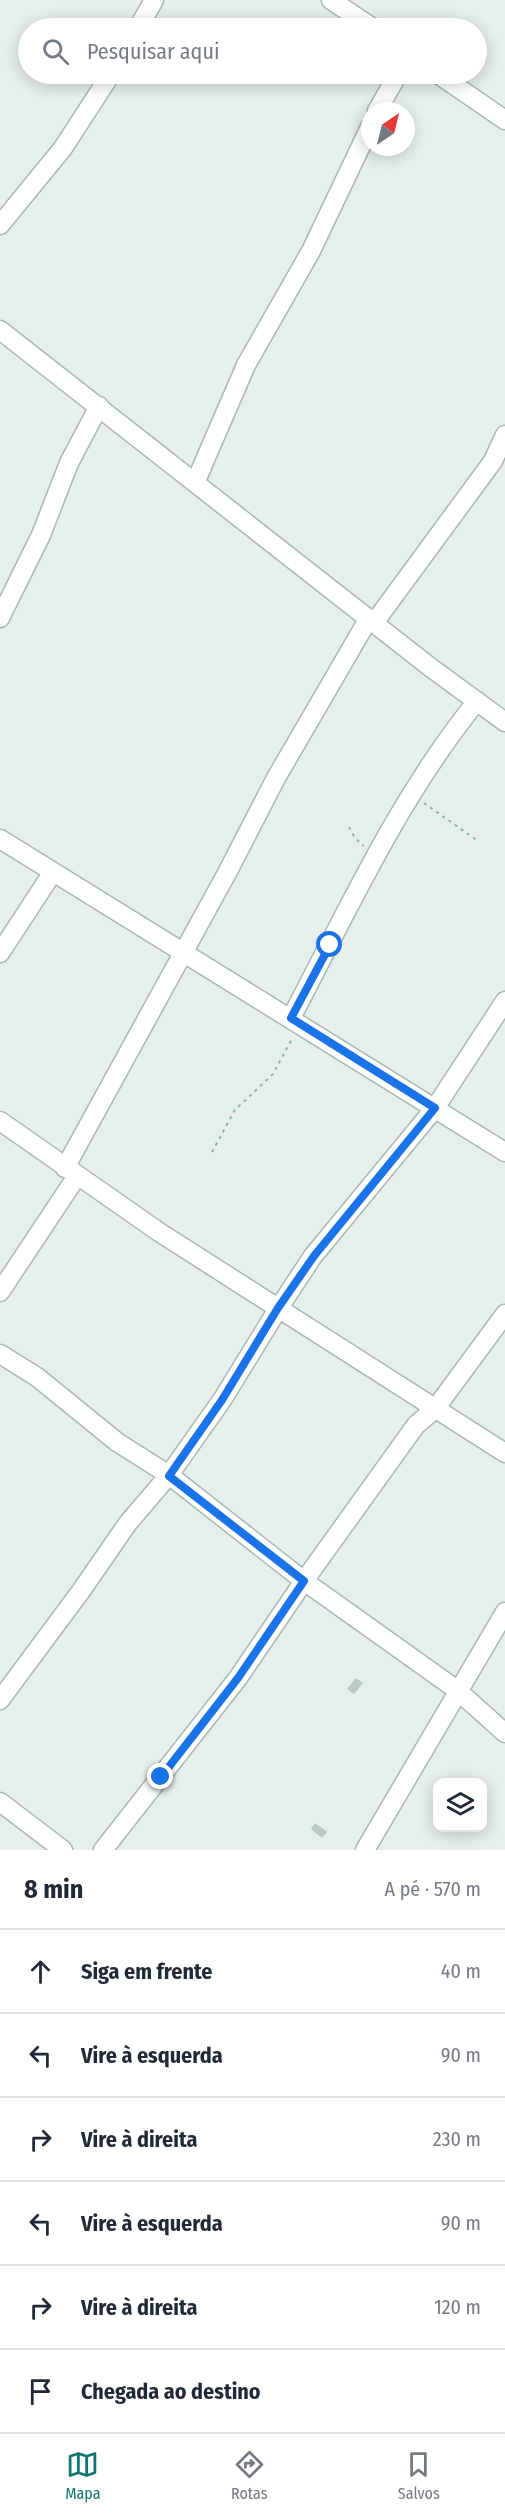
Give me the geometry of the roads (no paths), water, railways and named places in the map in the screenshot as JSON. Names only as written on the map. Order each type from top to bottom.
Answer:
[{"type":"street","points":[[144,18],[154,0]]},
{"type":"street","points":[[331,0],[358,18]]},
{"type":"street","points":[[0,225],[63,148],[105,84]]},
{"type":"street","points":[[382,102],[392,84]]},
{"type":"street","points":[[453,84],[505,120]]},
{"type":"street","points":[[195,483],[246,365],[311,251],[361,146]]},
{"type":"street","points":[[0,330],[505,722]]},
{"type":"street","points":[[0,618],[41,535],[69,463],[99,406]]},
{"type":"street","points":[[0,1292],[71,1172],[182,952],[276,778],[372,620],[489,468],[505,435]]},
{"type":"street","points":[[296,1021],[375,856],[454,731],[477,701]]},
{"type":"street","points":[[0,839],[505,1152]]},
{"type":"street","points":[[0,953],[53,872]]},
{"type":"street","points":[[0,1700],[81,1591],[128,1522],[169,1476],[222,1400],[278,1308],[314,1256],[435,1108],[505,1001]]},
{"type":"street","points":[[0,1121],[71,1172],[505,1453]]},
{"type":"street","points":[[103,1850],[238,1678],[304,1581],[416,1425],[435,1409],[505,1314]]},
{"type":"street","points":[[0,1354],[37,1377],[117,1442],[169,1476],[304,1581],[458,1690],[505,1733]]},
{"type":"street","points":[[366,1850],[505,1612]]},
{"type":"street","points":[[0,1802],[63,1850]]}]
